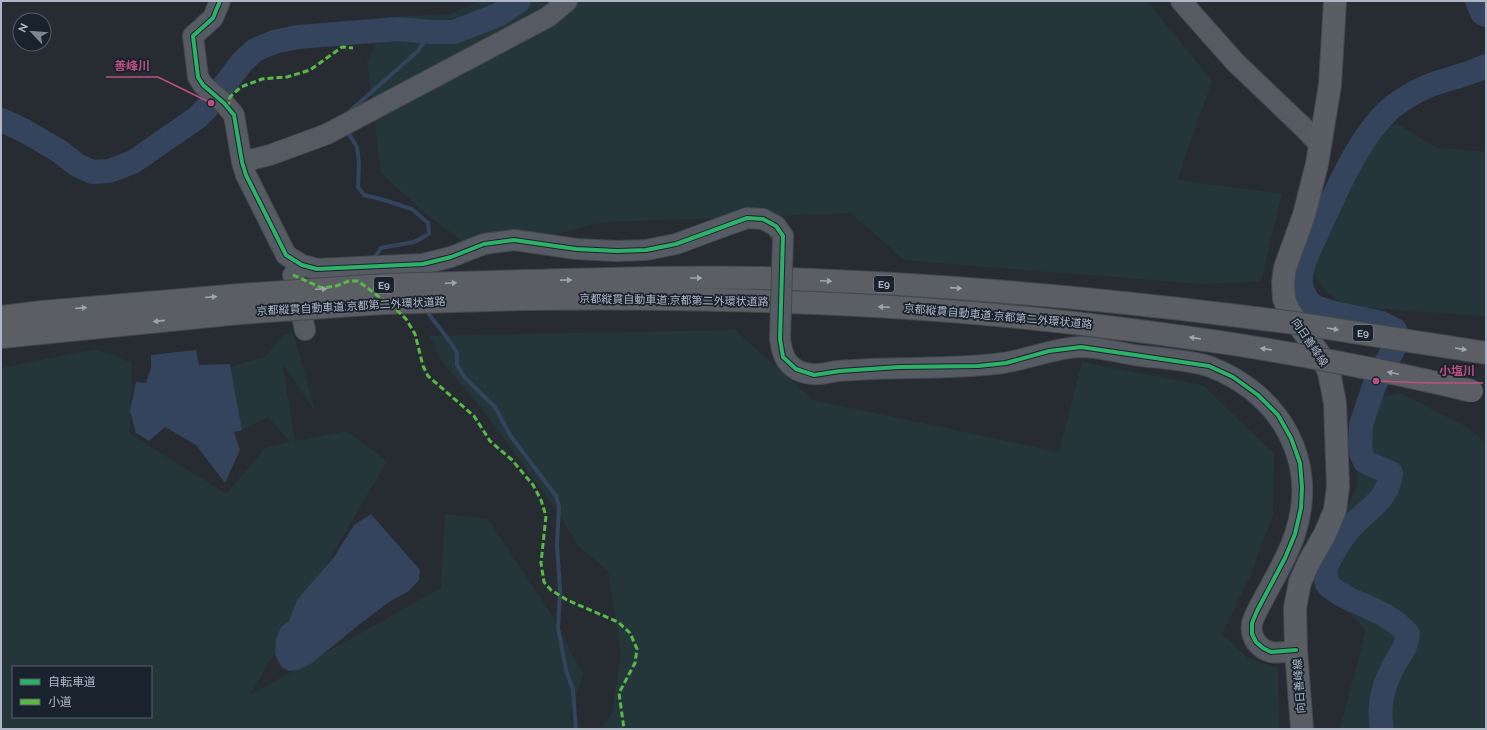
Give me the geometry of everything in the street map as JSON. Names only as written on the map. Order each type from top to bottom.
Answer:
[{"type":"highway","name":"京都縦貫自動車道;京都第二外環状道路","points":[[1,317],[42,322],[240,304],[383,303],[527,290],[736,278],[843,281],[1042,295],[1168,307],[1302,324],[1486,353]]},
{"type":"highway","name":"京都縦貫自動車道;京都第二外環状道路","points":[[527,290],[614,298],[712,299],[920,309],[1091,324],[1233,344],[1359,365],[1479,393]]},
{"type":"highway","name":"京都縦貫自動車道;京都第二外環状道路","points":[[1,338],[42,322]]},
{"type":"main road","name":"向日善峰線","points":[[1302,729],[1296,650],[1295,608],[1300,582],[1309,562],[1325,534],[1335,510],[1338,487],[1336,403],[1329,372],[1318,353],[1289,311],[1284,299],[1283,282],[1285,268],[1304,215],[1317,164],[1319,144],[1330,85],[1334,1]]},
{"type":"street","points":[[220,1],[213,18],[193,36],[198,77],[203,85],[224,103],[234,115],[242,162],[246,175],[286,255],[302,265],[317,269],[423,264],[451,257],[484,244],[514,240],[576,249],[617,251],[646,250],[676,244],[747,218],[763,219],[776,226],[783,236],[780,339],[784,357],[796,370],[814,375],[840,371],[870,369],[985,365],[1006,362],[1050,351],[1081,347],[1190,362],[1209,366],[1233,377],[1258,395],[1278,415],[1291,438],[1300,463],[1302,487],[1301,508],[1295,534],[1285,558],[1257,611],[1252,624],[1252,634],[1256,642],[1263,648],[1271,652],[1296,650]]},
{"type":"street","points":[[242,162],[270,155],[327,134],[548,17],[567,1]]},
{"type":"street","points":[[1181,1],[1235,62],[1319,144]]},
{"type":"street","points":[[302,265],[293,275],[305,330]]},
{"type":"shaded area","points":[[480,1],[1147,1],[1212,81],[1177,180],[1282,194],[1261,281],[1203,284],[904,260],[851,213],[603,222],[480,254],[426,214],[381,173],[367,62],[389,17],[451,14]]},
{"type":"shaded area","points":[[1398,124],[1437,148],[1486,152],[1486,316],[1345,306],[1323,289],[1313,270],[1330,195],[1365,132]]},
{"type":"shaded area","points":[[735,330],[813,400],[1059,452],[1082,362],[1203,385],[1274,454],[1273,515],[1251,574],[1222,634],[1249,659],[1278,668],[1279,729],[601,729],[612,713],[621,653],[608,571],[578,546],[556,509],[482,409],[440,359],[430,336]]},
{"type":"shaded area","points":[[293,332],[315,411],[282,362],[295,441],[347,431],[387,461],[250,695],[441,588],[445,514],[488,519],[550,612],[583,674],[570,718],[579,729],[1,729],[1,368],[96,349],[132,363],[130,434],[226,494],[266,447],[290,442],[268,417],[242,430],[231,367],[266,356],[282,336]]},
{"type":"shaded area","points":[[1400,393],[1465,426],[1486,443],[1486,729],[1340,729],[1366,630],[1315,579],[1357,486],[1361,402]]},
{"type":"water","points":[[196,350],[199,365],[230,364],[242,430],[234,432],[240,450],[225,483],[196,445],[165,427],[149,441],[136,433],[130,411],[136,382],[146,383],[151,368],[151,355]]},
{"type":"water","points":[[371,514],[420,570],[419,580],[409,591],[389,602],[312,663],[298,670],[289,671],[282,667],[275,654],[276,639],[281,627],[289,621],[297,600],[334,557],[354,525]]},
{"type":"waterway","points":[[1,120],[25,131],[59,151],[77,165],[92,172],[109,171],[133,162],[198,117],[211,103],[242,62],[255,50],[274,42],[298,37],[398,29],[431,32],[454,32],[498,15],[519,1]]},
{"type":"waterway","points":[[1477,1],[1482,13],[1486,15]]},
{"type":"waterway","points":[[350,111],[418,51],[431,32]]},
{"type":"waterway","points":[[1382,729],[1380,714],[1383,692],[1393,666],[1405,645],[1408,634],[1392,620],[1341,595],[1334,590],[1327,584],[1325,572],[1337,545],[1354,524],[1375,505],[1387,488],[1391,473],[1365,462],[1361,453],[1361,425],[1374,386],[1395,346],[1397,337],[1395,330],[1381,323],[1332,313],[1315,306],[1309,302],[1303,291],[1301,275],[1307,255],[1349,165],[1368,134],[1379,121],[1396,104],[1417,92],[1431,85],[1486,66]]},
{"type":"waterway","points":[[349,134],[357,147],[359,163],[358,187],[364,195],[412,209],[428,223],[429,234],[414,242],[381,248],[375,257],[377,260]]},
{"type":"waterway","points":[[425,309],[457,353],[457,365],[465,378],[495,407],[510,435],[556,496],[559,507],[557,545],[560,590],[558,628],[566,670],[573,690],[576,729]]},
{"type":"marked path","points":[[228,108],[230,97],[241,87],[262,79],[287,77],[310,70],[342,47],[353,48]]},
{"type":"marked path","points":[[293,275],[322,288],[336,286],[349,281],[358,281],[397,310],[406,319],[415,334],[423,366],[428,376],[474,416],[490,441],[512,460],[533,485],[541,500],[546,516],[541,563],[544,582],[551,590],[567,600],[618,622],[630,633],[637,649],[635,663],[619,693],[624,729]]},
{"type":"cycle path","points":[[220,1],[213,18],[193,36],[198,77],[203,85],[224,103],[234,115],[242,162],[246,175],[286,255],[302,265],[317,269],[423,264],[451,257],[484,244],[514,240],[576,249],[617,251],[646,250],[676,244],[747,218],[763,219],[776,226],[783,236],[780,339],[783,357],[796,369],[814,375],[840,371],[899,367],[978,366],[1006,363],[1049,351],[1081,347],[1209,366],[1233,377],[1258,395],[1278,415],[1291,438],[1300,463],[1302,487],[1301,508],[1295,534],[1285,558],[1252,623],[1252,634],[1256,642],[1263,648],[1271,652],[1296,650]]},
{"type":"place","name":"善峰川","points":[[211,103]]},
{"type":"place","name":"小塩川","points":[[1376,381]]}]
